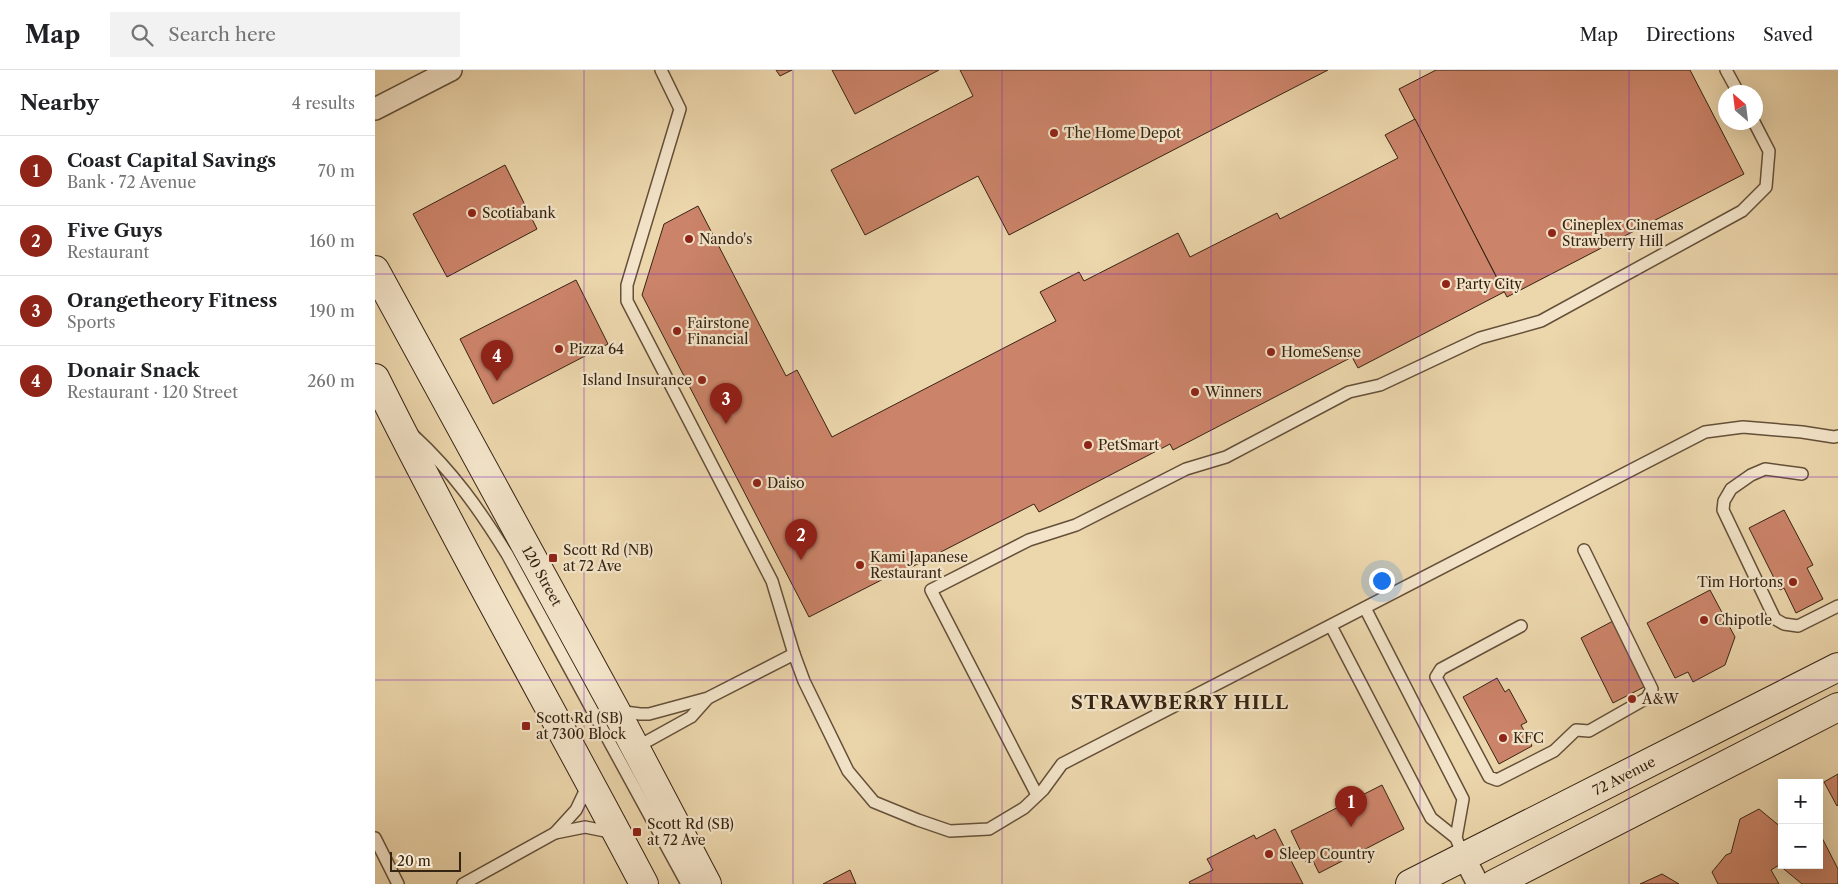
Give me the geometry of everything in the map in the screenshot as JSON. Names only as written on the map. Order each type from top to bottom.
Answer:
[{"type":"main road","name":"120 Street","points":[[375,270],[616,711],[707,884]]},
{"type":"main road","points":[[375,378],[479,579],[644,884]]},
{"type":"main road","name":"72 Avenue","points":[[1410,884],[1460,847],[1838,667]]},
{"type":"main road","points":[[1495,884],[1838,707]]},
{"type":"street","points":[[375,109],[451,70]]},
{"type":"street","points":[[1460,847],[1478,884]]},
{"type":"lane","points":[[661,70],[681,109],[627,286],[627,301],[772,581],[804,681],[848,771],[874,802],[950,831],[989,829],[1024,808],[1062,764],[1705,432],[1743,427],[1838,436]]},
{"type":"lane","points":[[1726,70],[1734,85]]},
{"type":"lane","points":[[1037,795],[931,590],[1029,540],[1076,525],[1186,469],[1227,457],[1349,392],[1380,385],[1480,338],[1541,321],[1742,211],[1766,187],[1769,151],[1758,130]]},
{"type":"lane","points":[[389,406],[411,434],[452,474],[476,505],[507,554],[687,884]]},
{"type":"lane","points":[[1803,474],[1765,469],[1751,475],[1731,488],[1724,501],[1723,510],[1775,619],[1784,624],[1798,626],[1838,606]]},
{"type":"lane","points":[[1521,626],[1441,669],[1437,677],[1489,777],[1497,780],[1555,751],[1576,730],[1589,730],[1647,698],[1652,689],[1584,550]]},
{"type":"lane","points":[[1365,608],[1463,799],[1460,847]]},
{"type":"lane","points":[[1331,626],[1431,818],[1460,847]]},
{"type":"lane","points":[[616,711],[649,714],[709,698],[794,654]]},
{"type":"lane","points":[[635,748],[691,717],[709,698]]},
{"type":"lane","points":[[555,833],[576,810],[590,782]]},
{"type":"lane","points":[[463,884],[555,833],[585,827],[617,834]]},
{"type":"lane","points":[[375,838],[398,884]]},
{"type":"building","points":[[776,70],[792,70],[780,76]]},
{"type":"building","points":[[832,70],[939,70],[855,114]]},
{"type":"building","name":"The Home Depot","points":[[960,70],[1328,70],[1009,235],[978,176],[865,235],[831,170],[973,96]]},
{"type":"building","name":"Cineplex Cinemas Strawberry Hill","points":[[1436,70],[1690,70],[1718,124],[1718,130],[1721,130],[1744,174],[1507,297],[1399,89]]},
{"type":"building","points":[[1415,119],[1504,292],[1358,368],[1352,357],[1173,450],[1170,444],[1039,512],[1034,504],[902,572],[901,570],[809,617],[642,295],[664,224],[698,206],[786,376],[797,370],[832,437],[1056,321],[1040,292],[1079,272],[1084,281],[1178,233],[1190,257],[1277,213],[1280,219],[1398,158],[1385,135]]},
{"type":"building","points":[[505,165],[537,229],[447,277],[413,214]]},
{"type":"building","points":[[576,280],[608,344],[493,404],[460,339]]},
{"type":"building","points":[[1784,510],[1813,565],[1807,568],[1823,599],[1796,613],[1784,588],[1780,590],[1749,528]]},
{"type":"building","points":[[1710,590],[1735,637],[1725,665],[1693,682],[1688,672],[1675,678],[1647,623]]},
{"type":"building","points":[[1613,621],[1646,686],[1613,703],[1581,638]]},
{"type":"building","points":[[1497,678],[1505,692],[1509,689],[1527,722],[1521,725],[1532,746],[1499,764],[1463,697]]},
{"type":"building","points":[[1838,774],[1838,805],[1837,806],[1824,782]]},
{"type":"building","points":[[1382,785],[1404,829],[1319,873],[1312,859],[1306,862],[1291,831]]},
{"type":"building","points":[[1759,809],[1778,825],[1778,866],[1771,870],[1779,884],[1718,884],[1712,872],[1726,855],[1731,853],[1740,819]]},
{"type":"building","points":[[1275,829],[1303,884],[1190,884],[1189,882],[1213,870],[1207,859],[1254,835],[1256,839]]},
{"type":"building","points":[[1823,840],[1838,869],[1838,884],[1802,884],[1784,869],[1823,869]]},
{"type":"building","points":[[850,870],[856,884],[823,884]]},
{"type":"building","points":[[1662,874],[1679,884],[1640,884]]},
{"type":"place","name":"The Home Depot","points":[[1054,133]]},
{"type":"place","name":"Scotiabank","points":[[472,213]]},
{"type":"place","name":"Cineplex Cinemas Strawberry Hill","points":[[1552,233]]},
{"type":"place","name":"Nando's","points":[[689,239]]},
{"type":"place","name":"Party City","points":[[1446,284]]},
{"type":"place","name":"Fairstone Financial","points":[[677,331]]},
{"type":"place","name":"Pizza 64","points":[[559,349]]},
{"type":"place","name":"HomeSense","points":[[1271,352]]},
{"type":"place","name":"Island Insurance","points":[[702,380]]},
{"type":"place","name":"Donair Snack","points":[[497,381]]},
{"type":"place","name":"Winners","points":[[1195,392]]},
{"type":"place","name":"Orangetheory Fitness","points":[[726,424]]},
{"type":"place","name":"PetSmart","points":[[1088,445]]},
{"type":"place","name":"Daiso","points":[[757,483]]},
{"type":"place","name":"Scott Rd (NB) at 72 Ave","points":[[553,558]]},
{"type":"place","name":"Five Guys","points":[[801,560]]},
{"type":"place","name":"Kami Japanese Restaurant","points":[[860,565]]},
{"type":"place","name":"Tim Hortons","points":[[1793,582]]},
{"type":"place","name":"Chipotle","points":[[1704,620]]},
{"type":"place","name":"A&W","points":[[1632,699]]},
{"type":"place","name":"Scott Rd (SB) at 7300 Block","points":[[526,726]]},
{"type":"place","name":"KFC","points":[[1503,738]]},
{"type":"place","name":"Coast Capital Savings","points":[[1351,827]]},
{"type":"place","name":"Scott Rd (SB) at 72 Ave","points":[[637,832]]},
{"type":"place","name":"Sleep Country","points":[[1269,854]]},
{"type":"district","name":"STRAWBERRY HILL","points":[[1180,702]]}]
